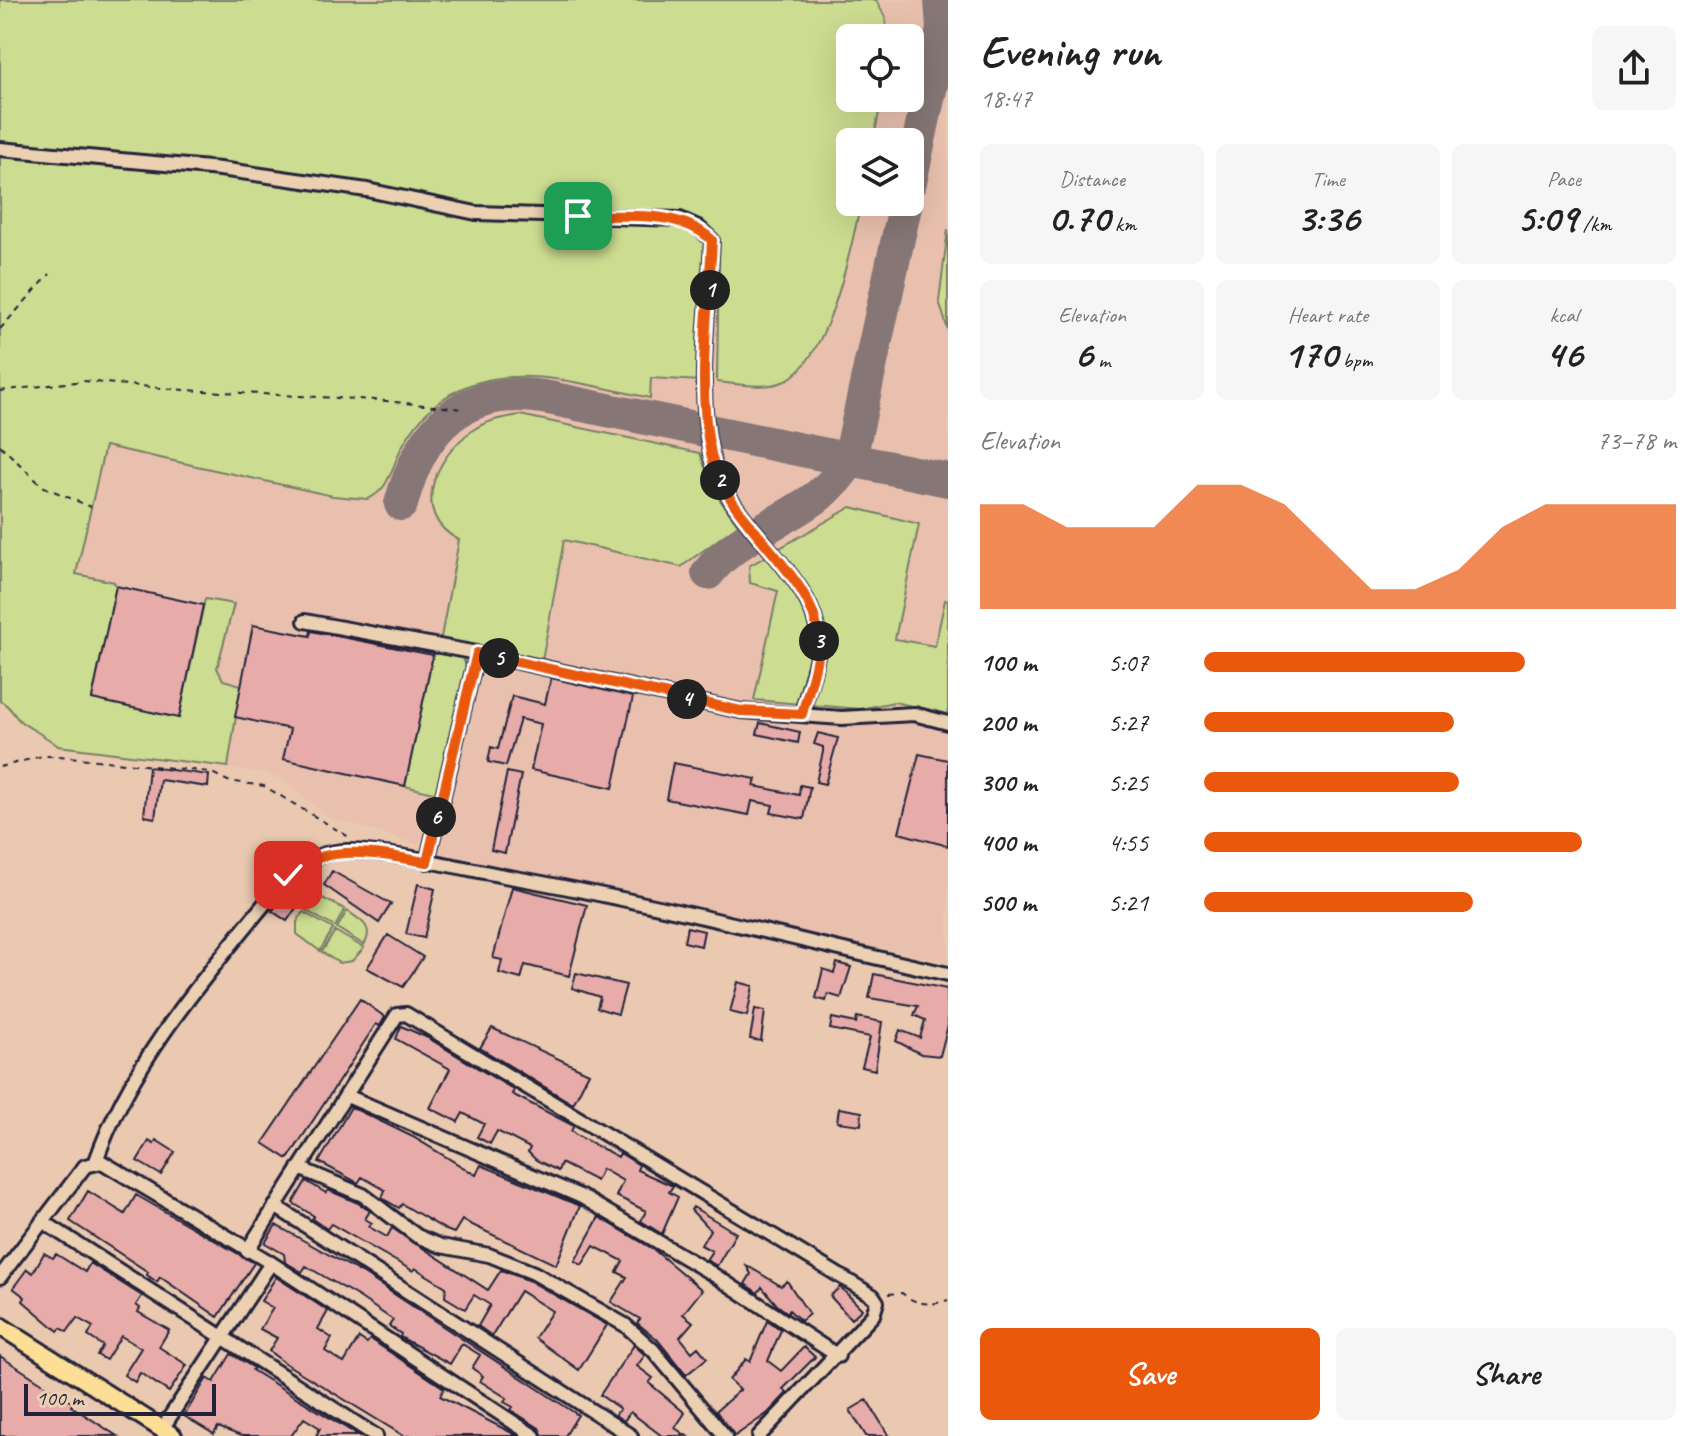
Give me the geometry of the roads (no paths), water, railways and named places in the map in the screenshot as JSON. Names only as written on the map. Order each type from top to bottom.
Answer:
[{"type":"main road","points":[[0,1326],[167,1432]]},
{"type":"street","points":[[0,149],[220,169],[367,190],[476,213],[680,219],[698,227],[712,240],[705,400],[711,455],[727,498],[802,594],[817,625],[819,641],[802,714]]},
{"type":"street","points":[[305,621],[477,653],[741,711],[842,718],[914,714],[948,723]]},
{"type":"street","points":[[427,862],[477,653]]},
{"type":"street","points":[[96,1161],[117,1110],[176,1018],[288,875],[301,863],[325,854],[349,851],[571,888],[948,974]]},
{"type":"street","points":[[247,1251],[397,1015],[406,1014],[867,1291],[877,1302],[873,1315],[838,1356],[759,1436]]},
{"type":"street","points":[[347,1096],[582,1197],[711,1273],[838,1356]]},
{"type":"street","points":[[0,1277],[85,1166],[96,1161],[107,1164],[271,1263],[534,1436]]},
{"type":"street","points":[[299,1168],[363,1195],[417,1236],[441,1246],[489,1255],[534,1273],[625,1325],[653,1350],[725,1436]]},
{"type":"street","points":[[275,1206],[631,1436]]},
{"type":"street","points":[[42,1221],[376,1436]]},
{"type":"street","points":[[167,1432],[220,1338],[271,1263]]}]
